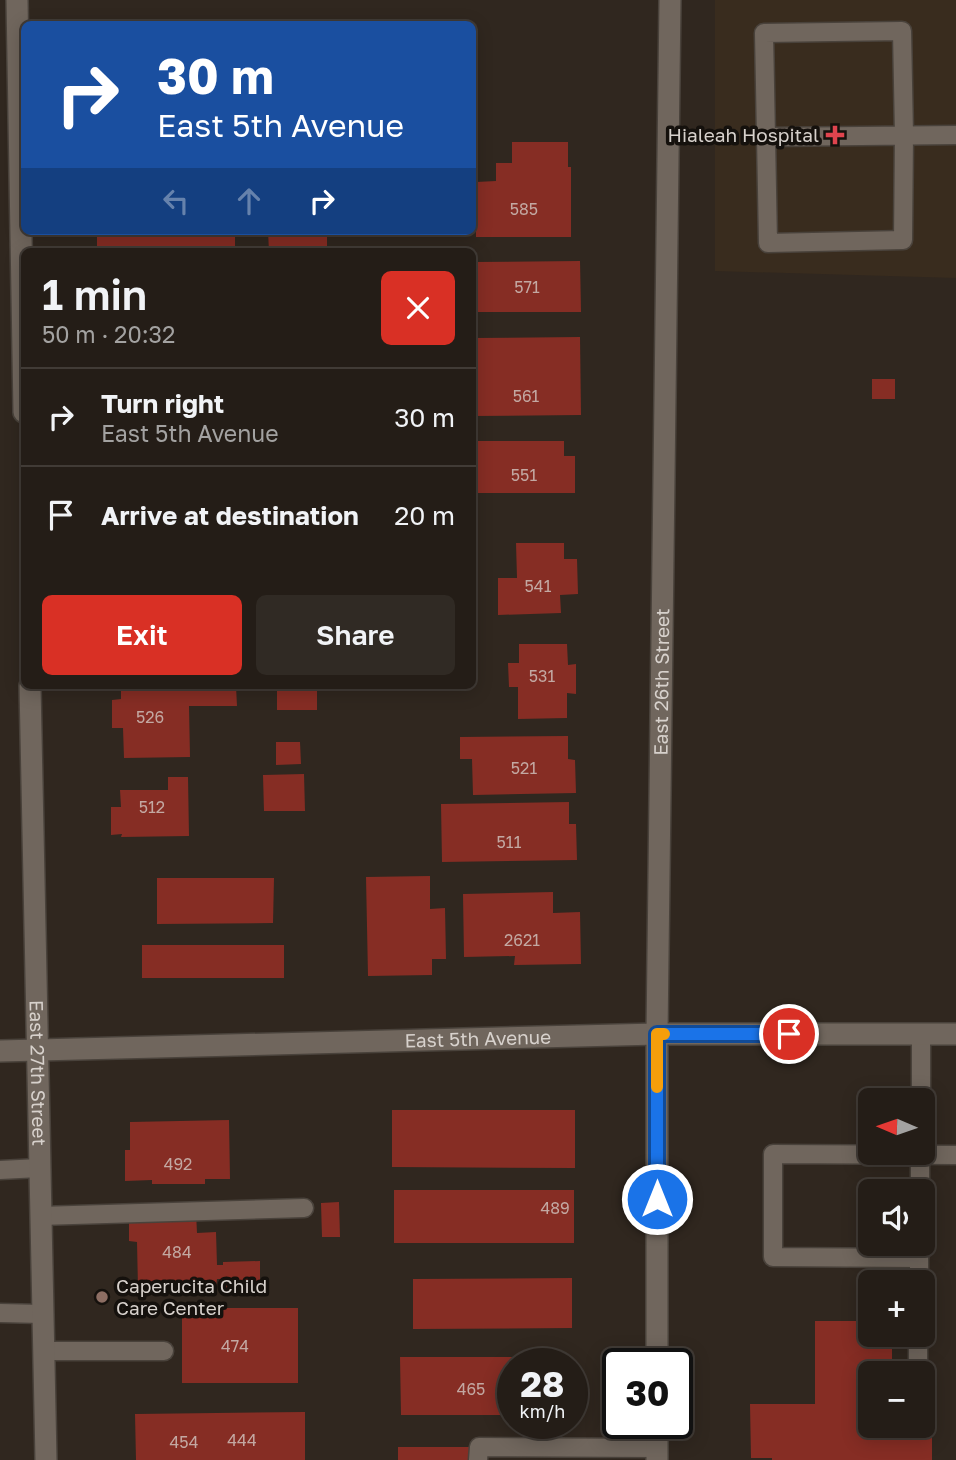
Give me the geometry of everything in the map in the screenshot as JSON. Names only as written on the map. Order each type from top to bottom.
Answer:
[{"type":"street","points":[[16,0],[21,258]]},
{"type":"street","name":"East 26th Street","points":[[657,1348],[657,1034],[670,0]]},
{"type":"street","name":"East 27th Street","points":[[30,689],[46,1460]]},
{"type":"street","name":"East 5th Avenue","points":[[0,1051],[657,1034],[956,1034]]},
{"type":"lane","points":[[902,30],[904,135],[903,240],[768,243],[764,33],[902,30]]},
{"type":"lane","points":[[766,136],[956,135]]},
{"type":"lane","points":[[921,1034],[921,1088]]},
{"type":"lane","points":[[858,1154],[773,1154],[773,1257],[858,1254]]},
{"type":"lane","points":[[935,1154],[956,1155]]},
{"type":"lane","points":[[0,1170],[40,1168]]},
{"type":"lane","points":[[40,1216],[304,1208]]},
{"type":"lane","points":[[0,1313],[42,1314]]},
{"type":"lane","points":[[43,1351],[164,1351]]},
{"type":"lane","points":[[478,1460],[479,1447],[657,1454]]},
{"type":"shaded area","name":"Hialeah Hospital","points":[[715,0],[956,0],[956,278],[715,271]]},
{"type":"building","points":[[512,142],[568,142],[568,167],[571,167],[571,237],[476,237],[476,182],[496,181],[496,163],[512,163]]},
{"type":"building","points":[[97,235],[235,235],[235,248],[97,248]]},
{"type":"building","points":[[268,235],[327,236],[327,248],[269,248]]},
{"type":"building","points":[[580,261],[581,312],[476,312],[476,262]]},
{"type":"building","points":[[580,337],[581,415],[476,416],[476,338]]},
{"type":"building","points":[[872,379],[895,379],[895,399],[872,399]]},
{"type":"building","points":[[476,441],[564,441],[564,456],[575,456],[575,493],[476,493]]},
{"type":"building","points":[[516,543],[564,543],[564,559],[577,559],[578,594],[560,595],[561,613],[498,615],[498,578],[517,578]]},
{"type":"building","points":[[519,644],[567,644],[568,665],[576,664],[576,694],[567,693],[567,718],[518,719],[518,687],[509,687],[508,663],[519,663]]},
{"type":"building","points":[[121,689],[236,689],[237,706],[189,706],[190,757],[124,758],[123,728],[112,728],[112,700],[121,699]]},
{"type":"building","points":[[277,689],[317,689],[317,710],[277,710]]},
{"type":"building","points":[[568,736],[568,759],[575,760],[576,793],[473,795],[472,759],[460,759],[460,737]]},
{"type":"building","points":[[276,742],[300,742],[301,764],[276,765]]},
{"type":"building","points":[[304,774],[305,811],[264,811],[263,775]]},
{"type":"building","points":[[168,777],[188,777],[189,836],[111,835],[111,807],[121,807],[120,790],[168,790]]},
{"type":"building","points":[[569,802],[569,824],[576,824],[577,860],[442,862],[441,804]]},
{"type":"building","points":[[430,876],[430,909],[445,908],[446,959],[432,959],[432,975],[368,976],[366,877]]},
{"type":"building","points":[[157,878],[274,878],[273,923],[157,924]]},
{"type":"building","points":[[553,892],[553,913],[580,912],[581,964],[514,965],[515,956],[464,957],[463,894]]},
{"type":"building","points":[[142,945],[284,945],[284,978],[142,978]]},
{"type":"building","points":[[392,1110],[575,1110],[575,1168],[392,1167]]},
{"type":"building","points":[[229,1120],[230,1179],[205,1179],[205,1184],[125,1181],[125,1150],[130,1150],[130,1122]]},
{"type":"building","points":[[394,1190],[574,1190],[574,1243],[394,1243]]},
{"type":"building","points":[[339,1202],[340,1237],[322,1237],[321,1203]]},
{"type":"building","points":[[196,1212],[197,1233],[216,1232],[217,1265],[223,1265],[223,1262],[260,1261],[260,1294],[224,1294],[223,1279],[217,1279],[216,1287],[138,1288],[137,1242],[129,1241],[129,1219]]},
{"type":"building","points":[[572,1278],[572,1328],[413,1329],[413,1279]]},
{"type":"building","points":[[182,1308],[298,1308],[298,1383],[182,1383]]},
{"type":"building","points":[[815,1321],[858,1321],[858,1347],[892,1347],[892,1361],[858,1361],[858,1438],[932,1438],[932,1460],[751,1458],[750,1404],[815,1404]]},
{"type":"building","points":[[400,1357],[497,1357],[497,1415],[401,1415]]},
{"type":"building","points":[[305,1412],[305,1460],[136,1460],[135,1414]]},
{"type":"building","points":[[398,1447],[473,1447],[473,1460],[398,1460]]},
{"type":"slow traffic","points":[[657,1087],[657,1034],[664,1034]]},
{"type":"place","name":"Hialeah Hospital","points":[[835,135]]},
{"type":"place","name":"Caperucita Child Care Center","points":[[102,1297]]},
{"type":"route","points":[[657,1199],[657,1034],[789,1034]]}]
